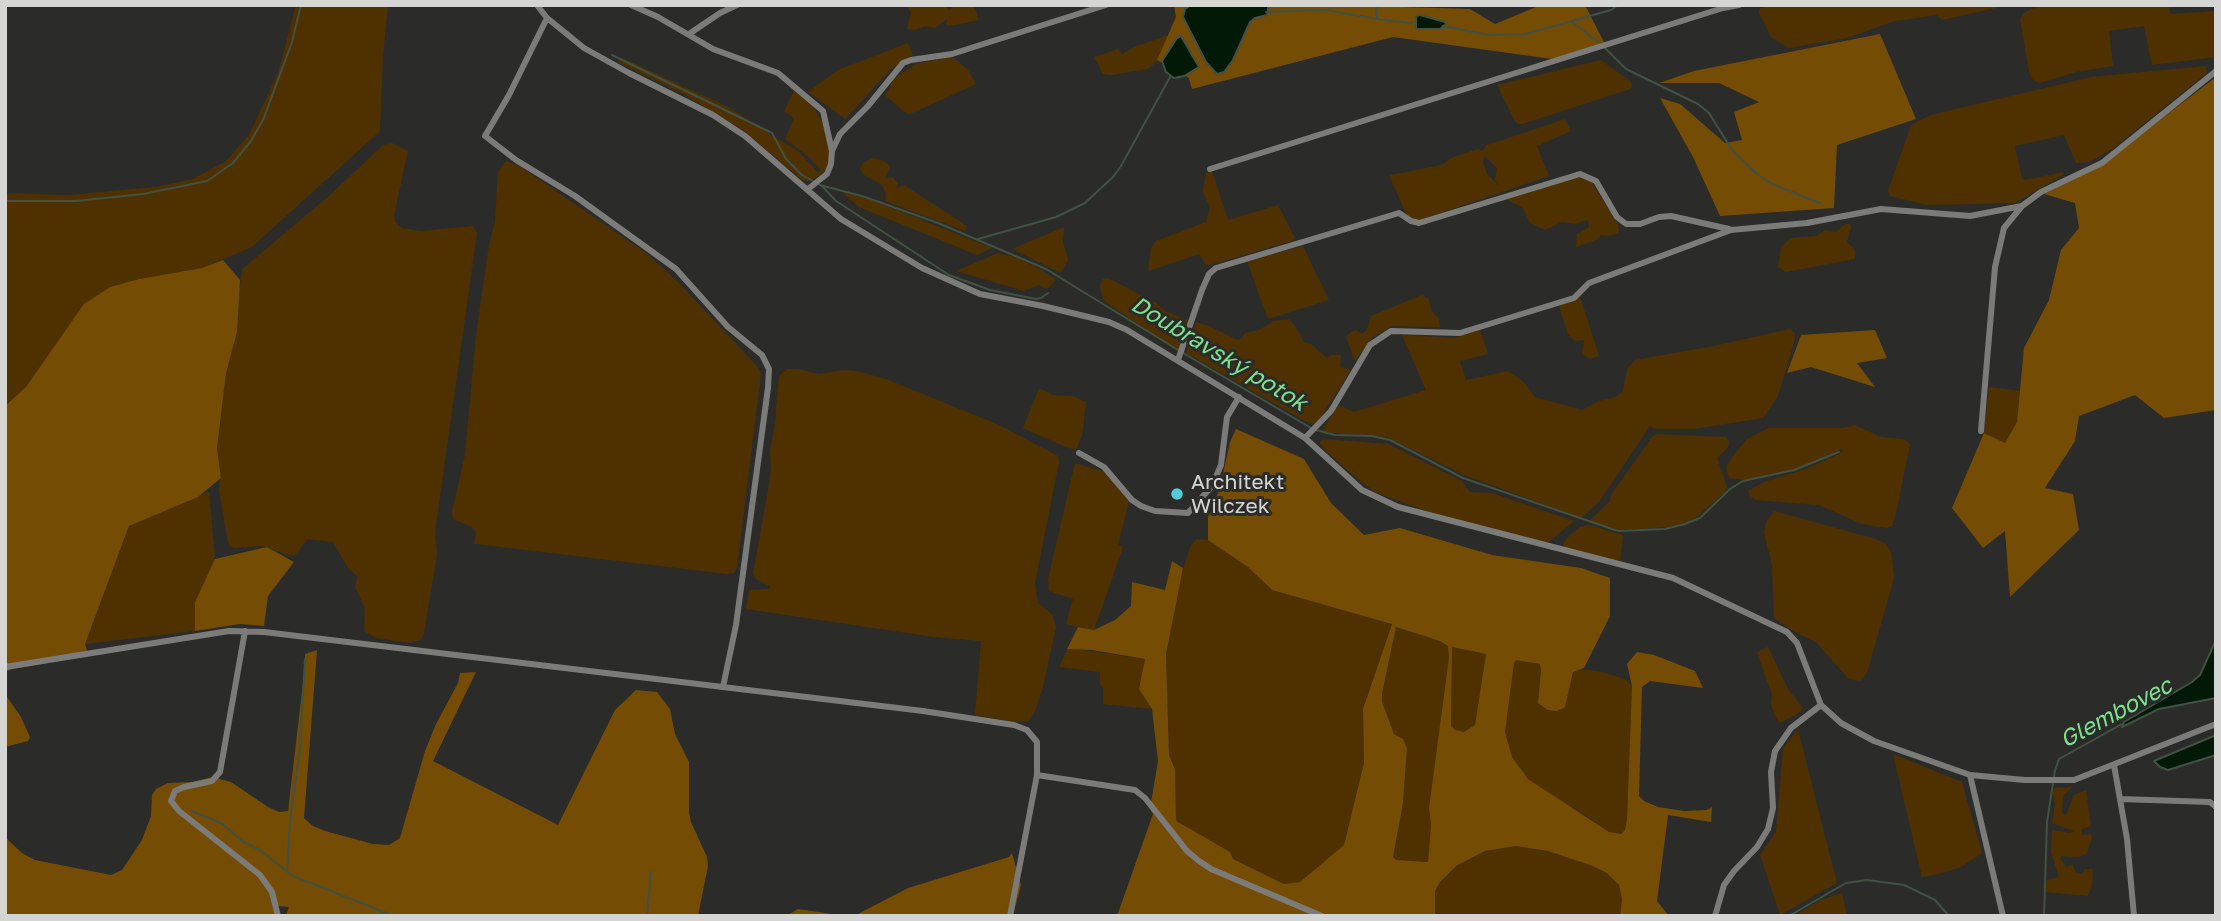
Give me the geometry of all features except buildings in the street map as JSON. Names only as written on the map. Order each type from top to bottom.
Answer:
[{"type":"street","points":[[537,5],[547,18],[584,48],[713,115],[745,136],[841,219],[922,268],[980,294],[1110,322],[1127,330],[1305,438],[1362,490],[1398,507],[1673,578],[1787,632],[1797,643],[1821,705],[1841,723],[1874,741],[1970,775],[2025,780],[2074,780],[2216,724]]},
{"type":"street","points":[[631,5],[713,48],[778,73],[822,111],[832,151]]},
{"type":"street","points":[[689,34],[737,5]]},
{"type":"street","points":[[808,189],[827,174],[832,151],[840,134],[868,106],[903,63],[952,54],[1106,5]]},
{"type":"street","points":[[1210,169],[1739,5]]},
{"type":"street","points":[[547,18],[509,95],[485,136],[676,270],[728,327],[762,355],[769,369],[736,625],[723,687]]},
{"type":"street","points":[[1981,431],[1995,267],[2004,228],[2022,206],[2041,192],[2102,163],[2216,71]]},
{"type":"street","points":[[1178,360],[1202,290],[1209,274],[1216,268],[1399,213],[1419,223],[1580,174],[1596,181],[1617,217],[1626,224],[1640,224],[1671,216],[1731,230]]},
{"type":"street","points":[[1305,438],[1331,411],[1370,345],[1391,331],[1460,333],[1574,298],[1589,283],[1731,230],[1807,223],[1881,209],[1970,216],[2022,206]]},
{"type":"street","points":[[1079,453],[1104,467],[1132,500],[1141,506],[1155,511],[1188,513],[1212,485],[1221,465],[1227,417],[1239,397]]},
{"type":"street","points":[[245,631],[220,772],[212,781],[175,791],[171,801],[179,811],[260,875],[272,892],[278,916]]},
{"type":"street","points":[[5,667],[112,648],[245,631],[923,711],[1014,725],[1027,730],[1037,743],[1037,775],[1010,916]]},
{"type":"street","points":[[1715,916],[1724,884],[1757,847],[1772,819],[1771,772],[1775,751],[1791,728],[1821,705]]},
{"type":"street","points":[[2114,765],[2127,839],[2134,916]]},
{"type":"street","points":[[1037,775],[1135,790],[1145,798],[1187,851],[1211,870],[1322,916]]},
{"type":"street","points":[[1970,775],[2003,916]]},
{"type":"street","points":[[2120,799],[2210,802],[2216,807]]},
{"type":"shaded area","points":[[296,5],[388,5],[380,131],[252,247],[202,268],[110,287],[85,304],[26,387],[5,406],[5,193],[68,195],[155,187],[193,179],[226,161],[249,135],[278,73]]},
{"type":"shaded area","points":[[946,5],[948,11],[955,5],[974,5],[979,20],[950,26],[946,25],[947,19],[935,28],[925,26],[915,30],[907,29],[911,13],[908,7]]},
{"type":"shaded area","points":[[1174,5],[1336,5],[1470,9],[1495,24],[1541,5],[1585,5],[1606,46],[1552,59],[1393,37],[1192,89],[1189,78],[1157,60],[1176,17]]},
{"type":"shaded area","points":[[1191,5],[1268,5],[1268,9],[1267,15],[1250,22],[1233,60],[1224,72],[1217,74],[1206,62],[1183,17],[1185,9]]},
{"type":"shaded area","points":[[1775,5],[2009,5],[1942,20],[1937,15],[1895,21],[1847,38],[1789,48],[1771,37],[1759,13],[1760,8]]},
{"type":"shaded area","points":[[2050,5],[2168,5],[2171,14],[2216,11],[2216,57],[2152,65],[2144,26],[2109,31],[2113,66],[2076,72],[2040,83],[2033,80],[2029,72],[2020,19],[2031,9]]},
{"type":"shaded area","points":[[1416,16],[1446,24],[1440,29],[1416,29]]},
{"type":"shaded area","points":[[1880,34],[1916,119],[1837,145],[1834,208],[1720,216],[1693,157],[1660,98],[1680,104],[1725,143],[1742,140],[1734,112],[1759,102],[1719,83],[1659,83],[1694,71]]},
{"type":"shaded area","points":[[1169,35],[1156,62],[1148,69],[1103,74],[1094,57],[1118,49],[1122,54]]},
{"type":"shaded area","points":[[1181,36],[1199,67],[1184,76],[1174,78],[1166,72],[1162,61]]},
{"type":"shaded area","points":[[908,43],[913,55],[891,69],[845,119],[807,91],[838,70]]},
{"type":"shaded area","points":[[620,57],[728,107],[799,152],[818,173],[821,170],[810,158],[785,139],[794,118],[784,111],[794,91],[812,105],[824,125],[831,157],[826,169],[816,178],[802,180],[743,130],[687,96],[618,62]]},
{"type":"shaded area","points":[[950,57],[968,70],[976,84],[910,114],[885,95],[892,80],[916,64]]},
{"type":"shaded area","points":[[1601,60],[1631,82],[1630,89],[1523,124],[1515,121],[1497,85]]},
{"type":"shaded area","points":[[2206,66],[2207,73],[2111,150],[2089,162],[2076,163],[2064,135],[2015,146],[2022,179],[2063,172],[2064,174],[2015,203],[1927,205],[1890,196],[1888,191],[1911,125],[1931,115],[2091,77]]},
{"type":"shaded area","points":[[2216,77],[2216,410],[2164,418],[2135,395],[2079,416],[2075,441],[2045,488],[2073,494],[2079,530],[2010,597],[2005,531],[1983,548],[1952,508],[1984,433],[2005,443],[2017,422],[2024,348],[2049,300],[2061,250],[2079,228],[2075,203],[2044,194],[2096,169]]},
{"type":"shaded area","points":[[1565,119],[1571,131],[1537,146],[1549,176],[1426,218],[1418,220],[1407,215],[1390,175],[1442,165],[1453,157],[1478,149],[1482,151],[1487,145]],"holes":[[[1485,156],[1497,168],[1495,180],[1499,186],[1487,174],[1483,162]]]},
{"type":"shaded area","points":[[392,143],[408,151],[394,215],[395,222],[402,228],[421,231],[473,226],[477,233],[435,532],[437,555],[424,633],[421,640],[410,643],[376,638],[364,631],[365,609],[355,586],[358,577],[348,568],[333,542],[308,539],[295,555],[291,556],[263,546],[230,546],[219,488],[221,478],[217,449],[226,373],[237,332],[242,269],[329,196],[383,145]]},
{"type":"shaded area","points":[[873,158],[890,166],[885,179],[893,177],[898,184],[896,189],[904,185],[967,226],[965,231],[885,201],[886,194],[882,185],[864,175],[860,169],[863,163]]},
{"type":"shaded area","points":[[506,161],[518,165],[646,253],[676,280],[757,366],[761,374],[737,567],[734,573],[476,544],[476,533],[472,527],[453,519],[452,512],[465,455],[476,335],[489,245],[495,222],[498,172]]},
{"type":"shaded area","points":[[1212,171],[1228,220],[1278,205],[1295,238],[1210,265],[1206,265],[1199,254],[1148,271],[1151,248],[1156,241],[1206,222],[1210,207],[1203,192],[1206,173]]},
{"type":"shaded area","points":[[1580,177],[1591,181],[1618,224],[1619,233],[1601,235],[1596,240],[1576,247],[1577,234],[1589,227],[1588,220],[1575,224],[1562,222],[1545,230],[1530,223],[1523,208],[1506,199]]},
{"type":"shaded area","points":[[842,192],[869,199],[992,248],[977,255],[859,207]]},
{"type":"shaded area","points":[[1845,224],[1850,224],[1851,227],[1847,242],[1855,250],[1855,259],[1786,272],[1778,267],[1781,247],[1791,238],[1817,236],[1824,230],[1836,232]]},
{"type":"shaded area","points":[[1064,227],[1063,242],[1068,260],[1061,273],[1012,249]]},
{"type":"shaded area","points":[[1303,246],[1329,300],[1268,319],[1247,261]]},
{"type":"shaded area","points":[[998,253],[1018,258],[1056,280],[1047,289],[1039,285],[1024,291],[956,271]]},
{"type":"shaded area","points":[[223,260],[240,280],[237,332],[226,373],[217,448],[221,478],[198,497],[129,526],[85,644],[89,656],[13,669],[5,674],[5,406],[26,387],[84,304],[110,287],[202,268]]},
{"type":"shaded area","points":[[1108,278],[1156,303],[1165,311],[1190,321],[1180,350],[1176,350],[1103,300],[1100,286],[1103,279]]},
{"type":"shaded area","points":[[1422,295],[1429,299],[1431,310],[1439,319],[1440,327],[1392,326],[1373,337],[1355,361],[1346,337],[1351,332],[1356,330],[1362,334],[1367,330],[1371,316]]},
{"type":"shaded area","points":[[1580,297],[1599,356],[1590,359],[1582,354],[1584,340],[1575,341],[1568,334],[1559,306]]},
{"type":"shaded area","points":[[1289,319],[1304,342],[1311,344],[1327,358],[1330,355],[1341,355],[1340,367],[1351,370],[1314,424],[1186,353],[1196,322],[1238,340],[1245,333],[1259,330],[1274,321]]},
{"type":"shaded area","points":[[1790,329],[1795,333],[1795,339],[1778,396],[1763,418],[1693,429],[1656,429],[1650,426],[1599,502],[1581,518],[1464,475],[1387,437],[1322,432],[1338,405],[1354,412],[1426,390],[1402,335],[1453,338],[1480,330],[1488,354],[1460,361],[1466,380],[1508,371],[1523,381],[1535,397],[1582,410],[1599,401],[1616,397],[1623,391],[1627,369],[1635,360]]},
{"type":"shaded area","points":[[1875,330],[1887,358],[1857,363],[1875,387],[1811,367],[1787,373],[1801,335]]},
{"type":"shaded area","points":[[787,369],[819,374],[856,371],[886,379],[999,425],[1058,456],[1035,583],[1038,603],[1053,615],[1056,627],[1043,687],[1034,714],[1028,721],[1015,722],[975,715],[981,641],[934,637],[746,609],[749,590],[771,587],[756,579],[753,573],[768,491],[779,376]]},
{"type":"shaded area","points":[[1989,387],[2020,391],[2017,422],[2005,443],[1984,433]]},
{"type":"shaded area","points":[[1039,388],[1053,395],[1073,396],[1086,402],[1082,436],[1076,450],[1023,428]]},
{"type":"shaded area","points":[[1855,425],[1881,437],[1904,439],[1910,444],[1892,526],[1886,528],[1862,524],[1819,505],[1756,500],[1750,496],[1748,491],[1764,482],[1809,468],[1843,452],[1842,449],[1796,471],[1746,480],[1729,478],[1726,469],[1730,460],[1747,439],[1768,428],[1843,428]]},
{"type":"shaded area","points":[[1236,429],[1304,459],[1331,503],[1364,535],[1400,528],[1492,555],[1581,568],[1610,578],[1610,616],[1584,668],[1573,672],[1565,707],[1557,711],[1548,710],[1538,703],[1540,664],[1516,660],[1505,732],[1512,757],[1528,779],[1609,832],[1621,834],[1625,830],[1627,819],[1632,686],[1627,664],[1637,652],[1654,655],[1695,671],[1703,688],[1650,681],[1642,687],[1639,796],[1658,807],[1684,811],[1707,810],[1712,807],[1711,822],[1668,815],[1657,901],[1669,916],[1620,916],[1622,899],[1619,885],[1607,873],[1548,851],[1516,846],[1485,851],[1456,866],[1435,891],[1435,916],[1117,916],[1153,814],[1150,809],[1158,761],[1152,709],[1139,689],[1145,659],[1092,650],[1067,649],[1078,627],[1094,630],[1115,620],[1131,606],[1132,582],[1165,590],[1172,561],[1183,568],[1166,654],[1169,755],[1175,769],[1178,822],[1230,852],[1233,859],[1284,884],[1300,882],[1344,845],[1364,763],[1363,709],[1392,624],[1272,590],[1248,567],[1208,540],[1208,517],[1220,488],[1230,442]],"holes":[[[1396,627],[1448,646],[1449,657],[1429,808],[1431,826],[1428,862],[1396,860],[1393,857],[1403,803],[1407,748],[1403,739],[1394,734],[1382,702],[1382,694]],[[1452,647],[1486,654],[1475,725],[1464,732],[1451,726]]]},
{"type":"shaded area","points":[[1656,434],[1726,437],[1728,447],[1717,458],[1727,487],[1724,493],[1691,522],[1671,527],[1618,530],[1589,521],[1610,501],[1611,495]]},
{"type":"shaded area","points":[[1323,439],[1388,444],[1462,481],[1470,492],[1492,493],[1574,521],[1546,544],[1449,519],[1377,493],[1323,448],[1320,443]]},
{"type":"shaded area","points":[[1075,463],[1106,472],[1129,502],[1118,544],[1123,547],[1094,630],[1066,624],[1073,599],[1049,591],[1048,579]]},
{"type":"shaded area","points":[[209,492],[215,559],[195,602],[195,631],[85,644],[129,526]]},
{"type":"shaded area","points":[[1774,511],[1876,539],[1886,544],[1891,552],[1894,578],[1867,673],[1860,681],[1848,678],[1816,642],[1793,631],[1774,617],[1772,565],[1764,533],[1766,522]]},
{"type":"shaded area","points":[[1589,525],[1623,535],[1620,562],[1564,548],[1563,544],[1568,537],[1580,527]]},
{"type":"shaded area","points":[[1197,539],[1208,540],[1221,548],[1248,567],[1272,590],[1392,623],[1363,709],[1364,763],[1344,845],[1300,882],[1284,884],[1233,859],[1230,852],[1176,820],[1175,769],[1169,755],[1166,654],[1184,566],[1191,545]]},
{"type":"shaded area","points":[[267,547],[294,562],[268,596],[264,626],[240,624],[195,631],[195,602],[215,559]]},
{"type":"shaded area","points":[[1396,627],[1448,646],[1449,657],[1429,808],[1429,862],[1395,860],[1393,857],[1403,803],[1407,748],[1403,739],[1394,734],[1382,702],[1382,694]]},
{"type":"shaded area","points":[[2216,640],[2216,698],[2159,709],[2122,727],[2124,722],[2200,675]]},
{"type":"shaded area","points":[[1452,647],[1486,654],[1475,725],[1464,732],[1451,726]]},
{"type":"shaded area","points":[[1768,647],[1788,689],[1803,708],[1796,715],[1781,722],[1778,722],[1771,705],[1772,695],[1757,652]]},
{"type":"shaded area","points":[[1068,648],[1145,659],[1139,689],[1152,709],[1103,704],[1100,672],[1059,667]]},
{"type":"shaded area","points":[[317,650],[304,818],[325,831],[373,844],[389,845],[400,838],[425,751],[458,683],[460,673],[476,672],[433,761],[558,825],[615,710],[636,690],[657,692],[670,709],[675,734],[689,762],[689,813],[707,857],[708,866],[698,916],[286,916],[289,907],[276,906],[275,916],[5,916],[5,837],[22,853],[35,860],[111,875],[122,870],[142,840],[151,816],[152,795],[156,789],[168,783],[192,782],[212,777],[231,782],[279,812],[288,811],[305,654]]},
{"type":"shaded area","points":[[1516,659],[1540,664],[1538,703],[1578,669],[1598,671],[1625,679],[1632,686],[1627,819],[1625,830],[1620,834],[1609,832],[1577,810],[1551,797],[1528,779],[1512,757],[1505,732]]},
{"type":"shaded area","points":[[5,694],[21,717],[30,737],[28,741],[5,747]]},
{"type":"shaded area","points":[[1798,730],[1837,883],[1780,915],[1760,855],[1776,832],[1783,749]]},
{"type":"shaded area","points":[[2216,735],[2216,755],[2168,770],[2154,761]]},
{"type":"shaded area","points":[[1893,754],[1962,782],[1982,853],[1961,867],[1922,877]]},
{"type":"shaded area","points":[[2072,787],[2063,796],[2062,812],[2064,815],[2067,813],[2074,795],[2086,790],[2091,826],[2082,829],[2082,835],[2091,834],[2092,838],[2087,853],[2079,857],[2060,858],[2066,867],[2073,865],[2076,873],[2082,874],[2085,869],[2093,869],[2088,896],[2046,892],[2047,880],[2059,877],[2051,852],[2052,830],[2070,833],[2074,831],[2052,823],[2055,804],[2052,792],[2054,788]]},
{"type":"shaded area","points":[[1516,846],[1548,851],[1607,873],[1619,885],[1622,899],[1620,916],[1435,916],[1435,891],[1456,866],[1485,851]]},
{"type":"shaded area","points":[[1012,853],[1021,885],[1013,916],[854,916],[908,888],[1009,857]]},
{"type":"shaded area","points":[[1842,893],[1847,916],[1794,916],[1823,899]]},
{"type":"shaded area","points":[[798,909],[812,911],[844,916],[786,916]]},
{"type":"waterway","points":[[5,201],[76,201],[143,194],[207,181],[233,163],[251,141],[263,120],[292,42],[301,5]]},
{"type":"waterway","points":[[1376,5],[1377,18]]},
{"type":"waterway","points":[[1443,26],[1489,35],[1526,34],[1611,10],[1618,5]]},
{"type":"waterway","points":[[1266,12],[1326,10],[1384,20],[1411,23],[1416,21]]},
{"type":"waterway","points":[[1572,22],[1601,44]]},
{"type":"waterway","points":[[1605,48],[1626,69],[1698,104],[1709,113],[1732,150],[1757,174],[1772,184],[1820,203]]},
{"type":"waterway","name":"Doubravský potok","points":[[612,55],[772,133],[786,159],[802,175],[820,185],[865,197],[938,223],[1046,269],[1178,350]]},
{"type":"waterway","points":[[978,239],[1056,217],[1085,203],[1121,166],[1170,77]]},
{"type":"waterway","points":[[821,185],[836,201],[949,275],[990,290],[1036,299],[1048,293]]},
{"type":"waterway","name":"Doubravský potok","points":[[1183,353],[1311,428]]},
{"type":"waterway","name":"Doubravský potok","points":[[1316,430],[1335,435],[1372,436],[1390,440],[1463,478],[1618,531],[1665,529],[1685,524],[1700,518],[1730,489],[1743,481],[1794,470],[1839,452]]},
{"type":"waterway","points":[[287,871],[290,821],[300,749],[305,659]]},
{"type":"waterway","name":"Glembovec","points":[[2044,916],[2047,822],[2059,759],[2122,724]]},
{"type":"waterway","points":[[192,811],[223,824],[242,841],[260,850],[293,876],[394,916]]},
{"type":"waterway","points":[[647,916],[651,872]]},
{"type":"waterway","points":[[1789,916],[1846,883],[1867,880],[1904,885],[1935,900],[1949,916]]},
{"type":"place","name":"Architekt Wilczek","points":[[1177,494]]}]
